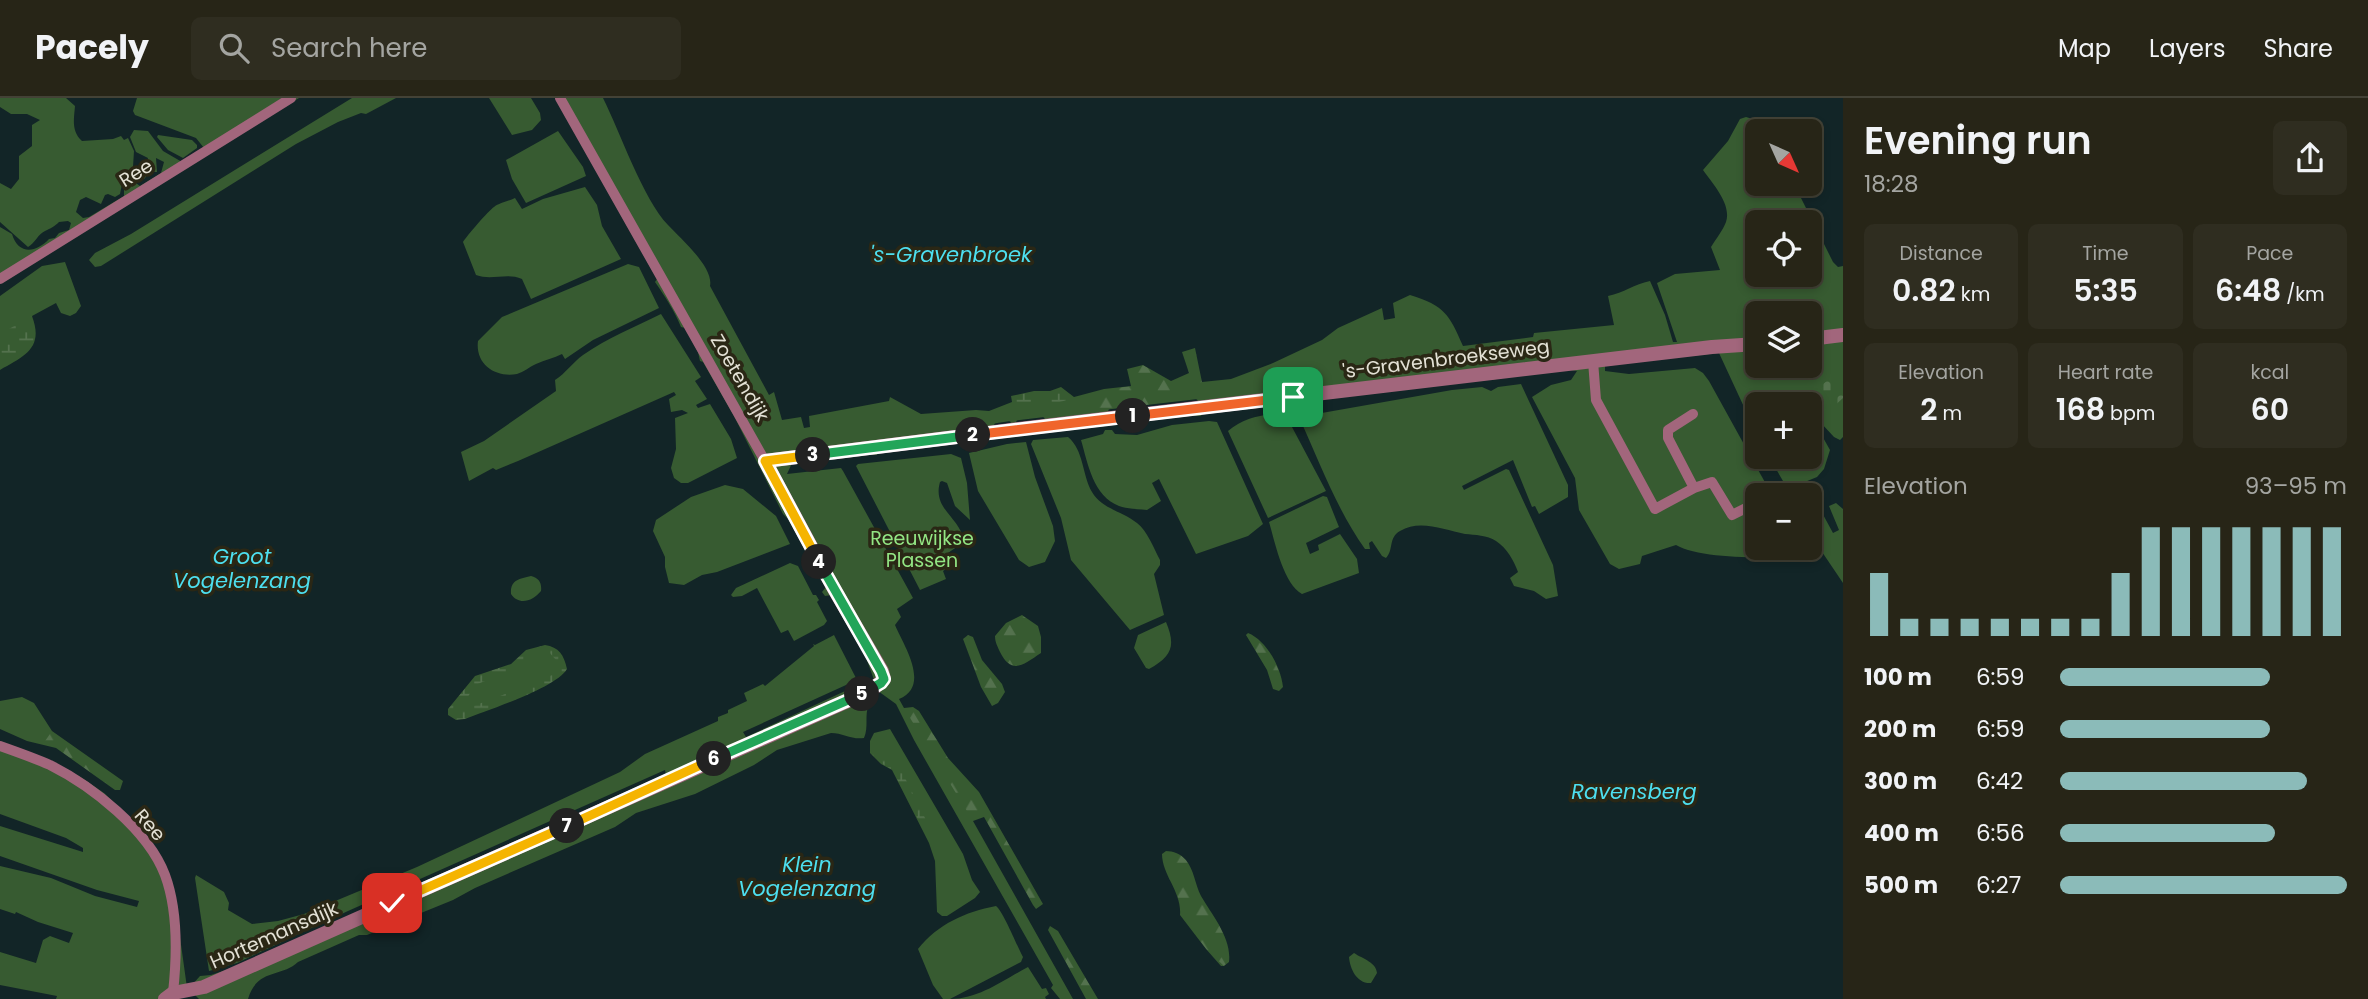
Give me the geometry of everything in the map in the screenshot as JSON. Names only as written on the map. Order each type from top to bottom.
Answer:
[{"type":"street","name":"Ree","points":[[0,279],[291,98]]},
{"type":"street","name":"Zoetendijk","points":[[560,98],[765,461],[874,686]]},
{"type":"street","points":[[1822,338],[1843,335]]},
{"type":"street","name":"'s-Gravenbroekseweg","points":[[765,461],[1712,346],[1745,345]]},
{"type":"street","points":[[1593,361],[1596,400],[1655,509],[1694,488],[1712,482],[1732,515],[1745,508]]},
{"type":"street","points":[[1693,414],[1668,430],[1668,438],[1694,488]]},
{"type":"street","name":"Hortemansdijk","points":[[188,993],[874,686]]},
{"type":"street","name":"Ree","points":[[0,746],[49,765],[88,787],[128,824],[149,848],[165,876],[170,897],[175,959],[188,993]]},
{"type":"green space","name":"Reeuwijkse Plassen","points":[[0,98],[1843,98],[1843,999],[0,999]]},
{"type":"green space","points":[[32,316],[36,336],[30,350],[0,370],[0,334]]},
{"type":"green space","points":[[1196,348],[1202,382],[1173,390],[1174,403],[1075,416],[1074,397],[1131,386],[1127,369],[1143,365],[1171,381],[1188,374],[1182,351]]},
{"type":"green space","points":[[1843,378],[1843,398],[1832,408],[1822,410],[1822,392],[1813,392],[1828,380]]},
{"type":"green space","points":[[1060,387],[1074,397],[1052,404],[1035,405],[1012,402],[1010,396],[1050,391]]},
{"type":"green space","points":[[1022,615],[1038,626],[1041,653],[1024,664],[1014,666],[1005,659],[995,636],[1007,623]]},
{"type":"green space","points":[[1248,633],[1262,645],[1276,665],[1283,687],[1278,691],[1273,689],[1267,670],[1246,635]]},
{"type":"green space","points":[[968,635],[973,637],[982,660],[1002,684],[1005,692],[999,703],[992,706],[981,687],[963,639]]},
{"type":"green space","points":[[545,645],[554,648],[562,656],[567,669],[550,684],[504,704],[465,719],[456,720],[448,715],[448,709],[475,676],[526,650]],"holes":[[[549,652],[556,660],[557,669],[548,678],[460,711],[458,709],[475,685],[516,669],[531,654]]]},
{"type":"green space","points":[[913,707],[919,711],[932,733],[979,792],[1043,904],[1036,909],[984,817],[973,821],[904,708]]},
{"type":"green space","points":[[52,731],[123,782],[120,790],[115,790],[56,748],[43,744]]},
{"type":"green space","points":[[870,740],[898,764],[926,820],[920,823],[892,770],[873,758]]},
{"type":"green space","points":[[1166,850],[1182,856],[1191,868],[1201,896],[1227,944],[1229,962],[1224,966],[1206,949],[1180,915],[1178,899],[1162,862],[1161,854]]},
{"type":"green space","points":[[1050,926],[1058,931],[1098,999],[1086,999],[1048,930]]},
{"type":"water","points":[[66,98],[137,98],[133,111],[135,115],[196,138],[204,148],[182,162],[163,151],[148,131],[134,130],[130,137],[136,152],[148,158],[145,170],[139,172],[133,167],[134,151],[128,138],[124,140],[121,136],[82,141],[78,137],[74,120],[75,106]],"holes":[[[157,137],[192,140],[197,148],[183,158],[168,150]]]},
{"type":"water","name":"Groot Vogelenzang","points":[[299,98],[352,98],[131,234],[95,253],[89,260],[95,267],[101,266],[296,144],[338,122],[361,113],[366,114],[396,98],[489,98],[512,135],[532,130],[541,120],[531,98],[555,98],[657,279],[655,282],[681,327],[685,328],[700,361],[734,416],[783,514],[826,587],[822,592],[825,596],[832,595],[864,652],[878,691],[896,704],[1053,985],[1051,988],[1060,999],[1046,999],[1049,994],[1046,988],[1042,989],[1028,967],[981,992],[950,999],[1021,962],[1023,957],[996,906],[953,920],[934,933],[918,949],[933,985],[943,999],[248,999],[257,982],[263,978],[359,935],[367,935],[453,900],[615,827],[636,813],[695,794],[754,765],[777,750],[831,733],[864,738],[869,704],[856,686],[746,737],[743,732],[857,680],[834,635],[813,644],[814,646],[765,686],[763,684],[744,693],[747,701],[728,710],[728,713],[718,717],[718,721],[645,754],[620,772],[417,867],[304,914],[252,924],[228,910],[229,903],[224,892],[196,875],[209,971],[237,963],[665,770],[666,775],[232,968],[200,976],[192,985],[199,999],[179,999],[188,995],[174,894],[132,820],[104,793],[79,776],[0,741],[0,729],[27,741],[56,748],[115,790],[120,790],[123,781],[52,731],[34,703],[22,697],[0,701],[0,370],[30,350],[36,336],[32,316],[56,303],[61,313],[70,316],[81,306],[65,262],[42,266],[0,296],[0,283]],"holes":[[[558,131],[583,167],[586,176],[526,203],[512,179],[506,160]],[[585,187],[597,205],[602,226],[621,259],[531,299],[522,279],[476,275],[463,242],[496,206],[515,198],[522,209],[543,199]],[[628,264],[639,267],[659,308],[593,340],[565,359],[562,354],[517,374],[501,374],[488,368],[480,356],[478,341],[502,317]],[[661,314],[701,377],[695,381],[707,399],[696,405],[698,408],[710,404],[731,439],[737,458],[688,483],[681,483],[674,478],[671,468],[676,449],[675,418],[688,413],[682,410],[671,412],[669,399],[676,395],[674,392],[518,461],[496,470],[493,468],[469,481],[461,452],[484,441],[556,391],[555,380],[583,355]],[[725,485],[743,489],[776,516],[790,544],[717,572],[702,575],[684,585],[669,583],[665,557],[653,531],[656,520],[691,497]],[[790,563],[798,566],[813,595],[819,600],[817,602],[827,621],[794,641],[788,630],[781,633],[757,588],[742,596],[731,595],[736,588]],[[534,577],[541,586],[541,591],[526,601],[518,600],[511,594],[514,583],[523,578]],[[545,645],[560,652],[567,669],[550,684],[536,691],[465,719],[456,720],[448,715],[448,709],[475,676],[511,664],[526,650]],[[890,729],[963,854],[972,880],[980,892],[947,916],[937,912],[935,861],[929,843],[892,770],[870,753],[870,741],[874,733]]]},
{"type":"water","name":"'s-Gravenbroek","points":[[603,98],[1843,98],[1843,266],[1838,267],[1833,262],[1822,240],[1822,210],[1807,210],[1800,196],[1822,196],[1822,119],[1746,117],[1740,119],[1728,141],[1703,170],[1720,194],[1726,208],[1726,222],[1711,247],[1720,270],[1675,274],[1657,283],[1677,342],[1673,342],[1650,281],[1608,296],[1614,325],[1534,333],[1533,337],[1463,346],[1454,326],[1444,313],[1431,303],[1410,295],[1393,303],[1395,318],[1384,320],[1382,308],[1338,328],[1322,340],[1231,379],[1202,382],[1195,348],[1182,352],[1189,373],[1171,381],[1143,365],[1127,369],[1131,386],[1104,389],[1074,397],[1061,387],[1050,391],[1034,391],[1011,396],[1012,402],[989,411],[921,414],[890,397],[889,401],[809,416],[810,427],[804,428],[801,417],[782,420],[774,392],[769,395],[710,286],[707,270],[659,213],[632,164]]},
{"type":"water","points":[[0,107],[11,114],[27,114],[40,120],[32,125],[32,146],[19,156],[19,179],[11,189],[0,183]]},
{"type":"water","points":[[156,158],[164,162],[161,173],[140,186],[133,181],[124,185],[124,196],[89,217],[83,218],[76,212],[80,200],[86,197],[101,204],[105,195],[115,197],[120,194],[123,179],[144,179],[150,172],[157,172]]},
{"type":"water","points":[[0,222],[28,247],[43,232],[59,222],[71,223],[69,230],[59,233],[39,247],[28,250],[18,246],[12,234],[0,227]]},
{"type":"water","points":[[1719,353],[1745,409],[1745,446],[1709,381],[1695,368],[1629,374],[1605,371],[1605,365]]},
{"type":"water","name":"Ravensberg","points":[[1577,371],[1571,380],[1551,385],[1532,397],[1575,478],[1579,510],[1610,564],[1619,569],[1640,564],[1642,556],[1676,545],[1700,553],[1745,557],[1745,560],[1822,560],[1822,552],[1843,583],[1843,999],[1098,999],[1058,931],[1050,926],[1048,930],[1086,999],[1073,999],[973,821],[984,817],[1033,905],[1036,909],[1043,904],[979,792],[948,758],[919,711],[913,707],[904,708],[899,699],[908,693],[913,685],[914,675],[909,654],[895,625],[901,617],[897,609],[913,598],[841,468],[787,474],[792,463],[869,453],[877,455],[878,452],[1192,413],[1201,416],[1203,412],[1488,377],[1490,380],[1497,379],[1498,376]],"holes":[[[1521,384],[1568,485],[1568,497],[1539,514],[1535,506],[1532,507],[1513,460],[1462,486],[1464,490],[1506,469],[1509,470],[1553,565],[1558,596],[1546,599],[1534,591],[1514,586],[1510,578],[1518,572],[1512,559],[1500,544],[1485,536],[1432,526],[1416,526],[1396,534],[1386,558],[1372,541],[1369,543],[1370,549],[1365,549],[1337,502],[1299,417],[1452,390],[1482,387],[1491,391],[1498,387]],[[1284,412],[1326,491],[1268,518],[1228,431],[1247,420]],[[1217,422],[1263,524],[1248,536],[1196,554],[1159,479],[1152,483],[1161,501],[1147,510],[1122,507],[1110,501],[1097,487],[1081,440],[1103,434],[1105,430],[1112,430],[1115,434],[1137,435],[1172,425]],[[1068,437],[1077,449],[1096,498],[1144,530],[1160,560],[1154,574],[1164,615],[1130,630],[1071,560],[1061,518],[1031,444],[1033,440]],[[1026,442],[1035,477],[1053,526],[1055,541],[1045,562],[1029,567],[1019,560],[978,491],[969,453]],[[951,454],[961,458],[967,483],[970,520],[955,506],[947,483],[940,482],[940,500],[958,526],[964,542],[942,557],[947,568],[943,571],[946,579],[920,590],[856,466]],[[1323,496],[1327,497],[1339,527],[1306,543],[1310,554],[1319,550],[1318,545],[1340,534],[1357,559],[1359,573],[1302,594],[1295,589],[1285,572],[1269,522]],[[1022,615],[1038,626],[1041,653],[1024,664],[1014,666],[1005,659],[995,636],[1006,623]],[[1166,622],[1171,644],[1163,660],[1149,669],[1146,668],[1134,648],[1138,635]],[[1248,633],[1261,642],[1276,663],[1283,687],[1279,691],[1273,689],[1267,670],[1246,635]],[[968,635],[973,637],[982,660],[1002,684],[1005,692],[998,703],[992,706],[981,687],[963,639]],[[1166,851],[1174,852],[1189,864],[1201,896],[1227,944],[1229,962],[1224,966],[1206,949],[1180,915],[1178,899],[1162,854]],[[1354,953],[1372,963],[1377,973],[1371,983],[1366,983],[1355,975],[1349,957]]]},
{"type":"water","points":[[1822,424],[1834,437],[1840,440],[1843,437],[1843,509],[1836,503],[1829,506],[1839,530],[1833,533],[1822,513],[1822,483],[1802,483],[1817,477],[1824,469],[1830,450],[1822,436]]},
{"type":"water","points":[[1758,469],[1776,469],[1783,481],[1788,483],[1765,483]]},
{"type":"water","points":[[0,814],[66,838],[83,848],[83,852],[0,826]]},
{"type":"water","points":[[0,856],[97,890],[139,901],[137,907],[95,896],[51,878],[0,866]]},
{"type":"water","points":[[0,909],[15,914],[16,912],[73,933],[69,943],[50,936],[43,940],[36,963],[0,952]]},
{"type":"water","points":[[0,985],[57,996],[56,999],[0,999]]},
{"type":"waterway","points":[[1110,411],[1196,401]]},
{"type":"waterway","points":[[1018,422],[1043,419]]},
{"type":"waterway","points":[[996,425],[1009,423]]},
{"type":"route","points":[[392,903],[852,699],[881,683],[884,679],[881,671],[765,461],[1293,397]]},
{"type":"water label","name":"Klein Vogelenzang","points":[[807,876]]}]
